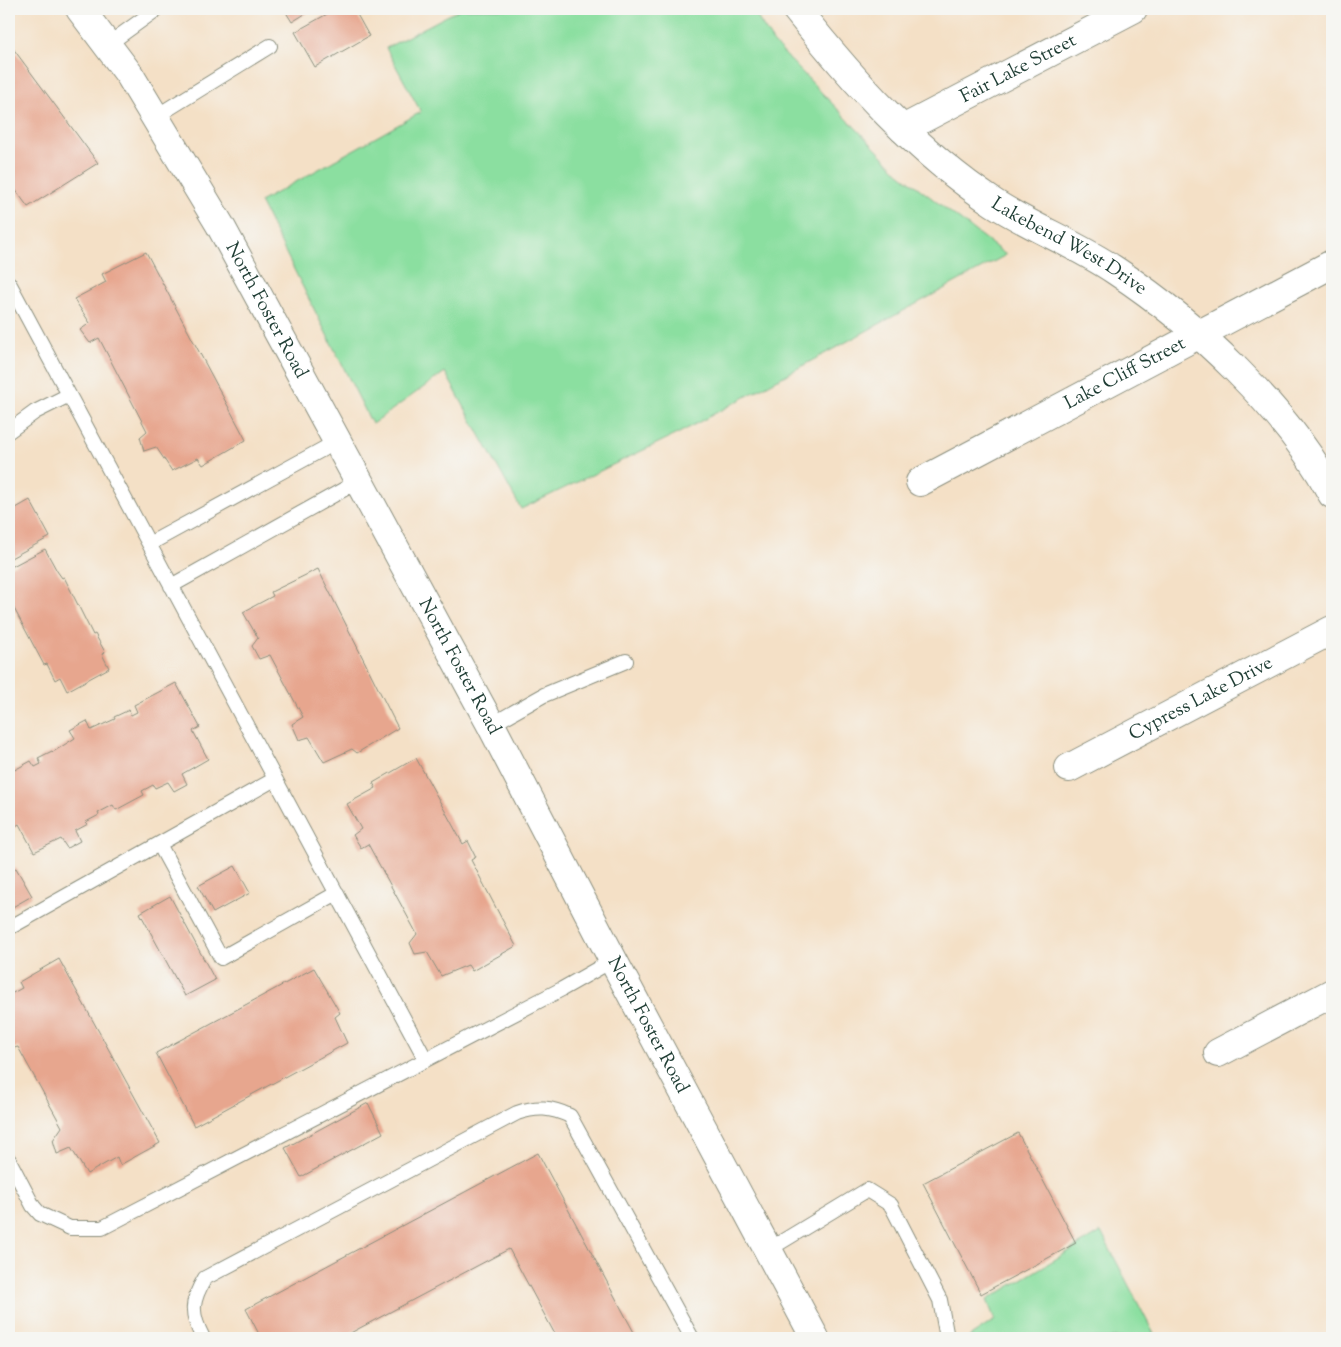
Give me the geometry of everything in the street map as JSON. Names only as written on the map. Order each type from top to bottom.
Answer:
[{"type":"street","name":"North Foster Road","points":[[80,9],[129,74],[220,225],[357,482],[491,724],[613,960],[815,1338]]},
{"type":"street","name":"Lakebend West Drive","points":[[796,9],[842,68],[925,150],[995,203],[1117,271],[1200,335],[1240,374],[1287,427],[1332,494]]},
{"type":"street","name":"Fair Lake Street","points":[[903,129],[1133,9]]},
{"type":"street","name":"Lake Cliff Street","points":[[920,482],[1332,264]]},
{"type":"street","name":"Cypress Lake Drive","points":[[1069,768],[1332,630]]},
{"type":"street","points":[[1218,1053],[1332,993]]},
{"type":"lane","points":[[107,45],[157,9]]},
{"type":"lane","points":[[155,118],[270,46]]},
{"type":"lane","points":[[9,283],[426,1060]]},
{"type":"lane","points":[[9,431],[34,412],[69,395]]},
{"type":"lane","points":[[149,544],[336,442]]},
{"type":"lane","points":[[170,586],[357,482]]},
{"type":"lane","points":[[491,724],[544,695],[626,661]]},
{"type":"lane","points":[[9,928],[275,779]]},
{"type":"lane","points":[[159,844],[220,958],[337,893]]},
{"type":"lane","points":[[9,1160],[33,1206],[40,1214],[70,1228],[102,1228],[426,1060],[613,960]]},
{"type":"lane","points":[[203,1338],[194,1315],[193,1297],[205,1278],[517,1113],[533,1108],[555,1109],[570,1116],[692,1338]]},
{"type":"lane","points":[[768,1250],[867,1190],[891,1205],[940,1300],[947,1338]]},
{"type":"green space","points":[[460,9],[752,9],[773,42],[899,173],[1006,255],[679,433],[521,509],[445,372],[372,424],[260,202],[421,112],[386,48]]},
{"type":"green space","points":[[1101,1232],[1156,1338],[969,1337],[995,1320],[987,1300]]},
{"type":"building","points":[[284,9],[313,9],[292,22]]},
{"type":"building","points":[[336,9],[354,9],[369,36],[315,67],[295,32]]},
{"type":"building","points":[[9,43],[98,163],[28,207],[9,181]]},
{"type":"building","points":[[146,252],[246,440],[203,465],[198,458],[172,471],[156,447],[144,451],[140,437],[147,431],[99,338],[90,343],[80,330],[90,323],[74,299],[106,282],[102,274]]},
{"type":"building","points":[[30,500],[50,537],[9,559],[9,512]]},
{"type":"building","points":[[45,549],[57,571],[62,578],[64,577],[93,635],[95,634],[105,652],[102,654],[109,668],[67,691],[60,677],[55,680],[47,664],[44,665],[9,599],[9,568]]},
{"type":"building","points":[[318,569],[398,728],[357,753],[352,749],[324,762],[309,737],[299,740],[292,724],[303,717],[270,655],[259,659],[252,646],[258,638],[243,612],[273,596],[271,592]]},
{"type":"building","points":[[176,683],[200,727],[193,731],[208,759],[182,774],[187,784],[174,791],[168,782],[155,788],[153,785],[142,791],[144,795],[116,810],[113,805],[86,822],[88,824],[75,831],[80,841],[67,848],[61,839],[34,852],[19,824],[13,828],[9,821],[9,773],[31,761],[35,767],[41,764],[38,758],[53,752],[75,738],[70,730],[87,721],[91,730],[129,710],[131,715],[137,712],[134,705]]},
{"type":"building","points":[[416,758],[463,844],[468,841],[476,857],[471,860],[516,946],[472,971],[468,965],[441,976],[427,952],[415,954],[410,943],[417,934],[368,844],[361,848],[353,835],[361,829],[347,804],[376,788],[373,783]]},
{"type":"building","points":[[235,866],[250,893],[213,913],[198,886]]},
{"type":"building","points":[[16,868],[32,896],[9,909],[9,872]]},
{"type":"building","points":[[170,896],[215,980],[185,996],[140,913]]},
{"type":"building","points":[[59,959],[160,1143],[120,1165],[117,1157],[87,1174],[71,1148],[57,1154],[53,1140],[62,1127],[18,1047],[9,1049],[9,995],[22,988],[19,982]]},
{"type":"building","points":[[314,968],[340,1013],[335,1017],[347,1043],[194,1126],[156,1053]]},
{"type":"building","points":[[368,1103],[383,1133],[301,1177],[285,1148]]},
{"type":"building","points":[[1018,1133],[1076,1243],[981,1294],[923,1183]]},
{"type":"building","points":[[538,1153],[637,1338],[557,1338],[509,1249],[341,1338],[261,1338],[246,1309]]}]
